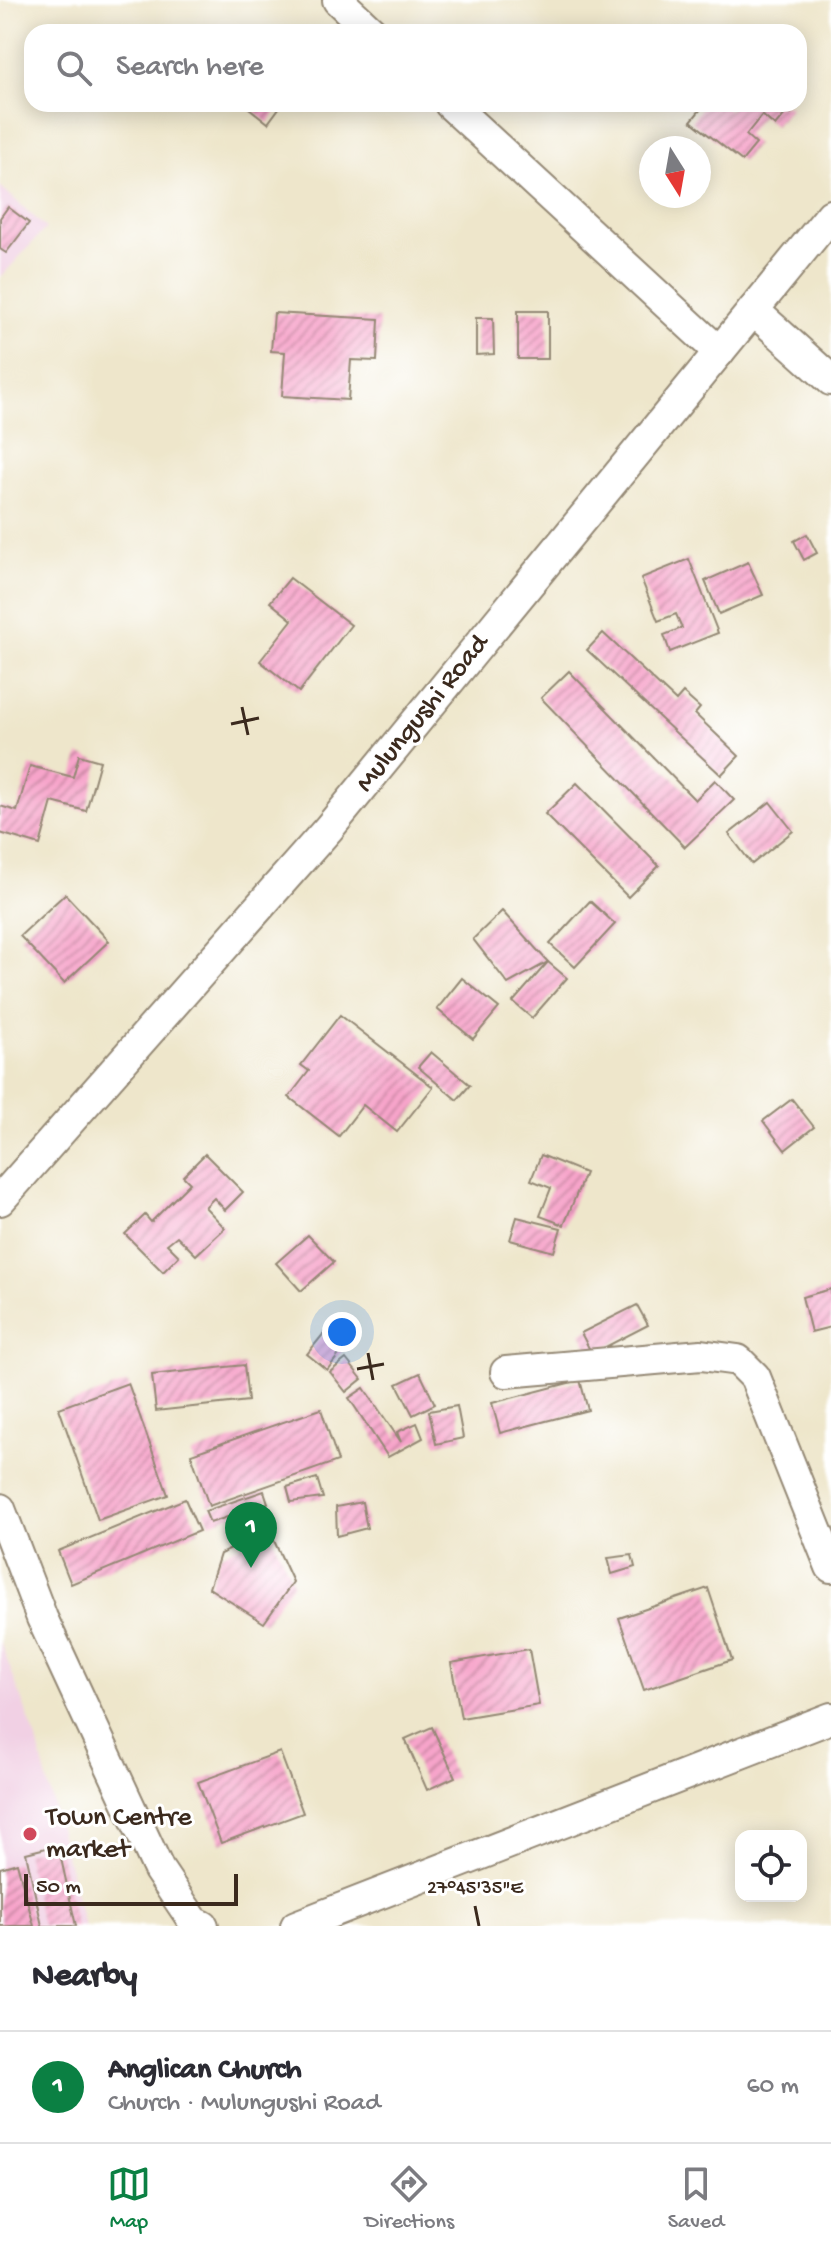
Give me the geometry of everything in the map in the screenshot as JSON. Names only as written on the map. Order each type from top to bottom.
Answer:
[{"type":"street","points":[[338,0],[364,24]]},
{"type":"street","points":[[459,112],[719,352]]},
{"type":"street","name":"Mulungushi Road","points":[[0,1200],[329,828],[831,215]]},
{"type":"street","points":[[753,310],[831,380]]},
{"type":"street","points":[[506,1372],[701,1355],[738,1360],[755,1377],[831,1567]]},
{"type":"street","points":[[0,1509],[42,1618],[159,1870],[194,1922],[203,1926]]},
{"type":"street","points":[[296,1926],[831,1718]]},
{"type":"shaded area","points":[[0,186],[46,228],[0,278]]},
{"type":"shaded area","name":"Town Centre market","points":[[0,1641],[37,1741],[84,1926],[0,1926]]},
{"type":"building","points":[[254,112],[276,112],[268,123]]},
{"type":"building","points":[[698,112],[787,112],[775,126],[762,115],[746,135],[756,144],[742,161],[691,121]]},
{"type":"building","points":[[8,207],[29,223],[6,253],[0,249],[0,218]]},
{"type":"building","points":[[518,311],[548,311],[548,359],[518,359]]},
{"type":"building","points":[[274,313],[379,319],[377,361],[351,360],[348,400],[282,396],[285,352],[271,351]]},
{"type":"building","points":[[476,318],[493,318],[494,354],[476,355]]},
{"type":"building","points":[[807,534],[817,553],[804,560],[794,541]]},
{"type":"building","points":[[689,559],[718,633],[670,652],[664,635],[682,628],[676,614],[658,621],[641,578]]},
{"type":"building","points":[[748,562],[763,595],[719,614],[705,581]]},
{"type":"building","points":[[290,578],[351,625],[299,692],[260,661],[292,620],[270,602]]},
{"type":"building","points":[[603,633],[676,701],[683,693],[700,708],[695,714],[739,756],[721,775],[587,650]]},
{"type":"building","points":[[569,671],[695,800],[715,780],[734,800],[685,847],[541,698]]},
{"type":"building","points":[[79,755],[100,761],[86,811],[52,802],[40,845],[0,833],[0,806],[17,811],[30,766],[73,777]]},
{"type":"building","points":[[577,783],[659,866],[628,897],[545,814]]},
{"type":"building","points":[[770,802],[793,831],[752,864],[729,834]]},
{"type":"building","points":[[65,894],[109,941],[64,983],[20,936]]},
{"type":"building","points":[[590,901],[615,924],[575,967],[550,944]]},
{"type":"building","points":[[502,911],[548,962],[508,984],[473,939]]},
{"type":"building","points":[[548,962],[567,978],[532,1018],[513,1002]]},
{"type":"building","points":[[462,978],[499,1008],[473,1039],[437,1009]]},
{"type":"building","points":[[340,1015],[433,1087],[397,1132],[363,1105],[339,1136],[289,1097],[309,1071],[301,1065]]},
{"type":"building","points":[[431,1052],[470,1085],[457,1100],[418,1067]]},
{"type":"building","points":[[792,1099],[814,1127],[785,1150],[763,1121]]},
{"type":"building","points":[[205,1154],[243,1192],[225,1210],[214,1198],[205,1207],[225,1228],[196,1255],[177,1236],[167,1244],[179,1256],[163,1272],[125,1234],[145,1215],[151,1222],[190,1183],[183,1176]]},
{"type":"building","points":[[541,1155],[585,1173],[564,1225],[540,1216],[551,1188],[531,1180]]},
{"type":"building","points":[[517,1217],[561,1228],[554,1252],[510,1240]]},
{"type":"building","points":[[308,1235],[334,1262],[301,1291],[276,1263]]},
{"type":"building","points":[[831,1289],[831,1327],[811,1332],[802,1297]]},
{"type":"building","points":[[637,1305],[648,1325],[592,1354],[581,1333]]},
{"type":"building","points":[[325,1332],[345,1347],[327,1370],[307,1354]]},
{"type":"building","points":[[346,1359],[362,1379],[346,1392],[330,1372]]},
{"type":"building","points":[[244,1365],[248,1401],[156,1411],[152,1375]]},
{"type":"building","points":[[420,1373],[435,1404],[413,1415],[397,1384]]},
{"type":"building","points":[[580,1380],[588,1410],[500,1433],[492,1403]]},
{"type":"building","points":[[128,1383],[168,1495],[98,1520],[59,1408]]},
{"type":"building","points":[[364,1388],[401,1442],[397,1432],[417,1423],[423,1438],[388,1457],[349,1398]]},
{"type":"building","points":[[457,1406],[463,1438],[436,1444],[429,1411]]},
{"type":"building","points":[[321,1409],[338,1461],[209,1506],[191,1454]]},
{"type":"building","points":[[317,1478],[323,1498],[291,1502],[287,1487]]},
{"type":"building","points":[[264,1491],[268,1503],[210,1523],[205,1511]]},
{"type":"building","points":[[185,1499],[199,1531],[71,1584],[58,1551]]},
{"type":"building","points":[[362,1502],[367,1528],[337,1536],[336,1507]]},
{"type":"building","points":[[270,1532],[293,1582],[264,1623],[209,1588],[220,1554]]},
{"type":"building","points":[[632,1555],[635,1567],[612,1574],[608,1558]]},
{"type":"building","points":[[708,1588],[732,1660],[644,1690],[619,1618]]},
{"type":"building","points":[[529,1649],[539,1705],[461,1718],[451,1663]]},
{"type":"building","points":[[432,1727],[455,1777],[427,1790],[405,1739]]},
{"type":"building","points":[[280,1752],[303,1813],[221,1843],[198,1782]]},
{"type":"building","points":[[58,1845],[76,1926],[42,1926],[26,1853]]},
{"type":"building","points":[[17,1863],[34,1926],[0,1926],[0,1868]]},
{"type":"place","name":"Anglican Church","points":[[251,1568]]},
{"type":"place","name":"Town Centre market","points":[[30,1834]]}]
